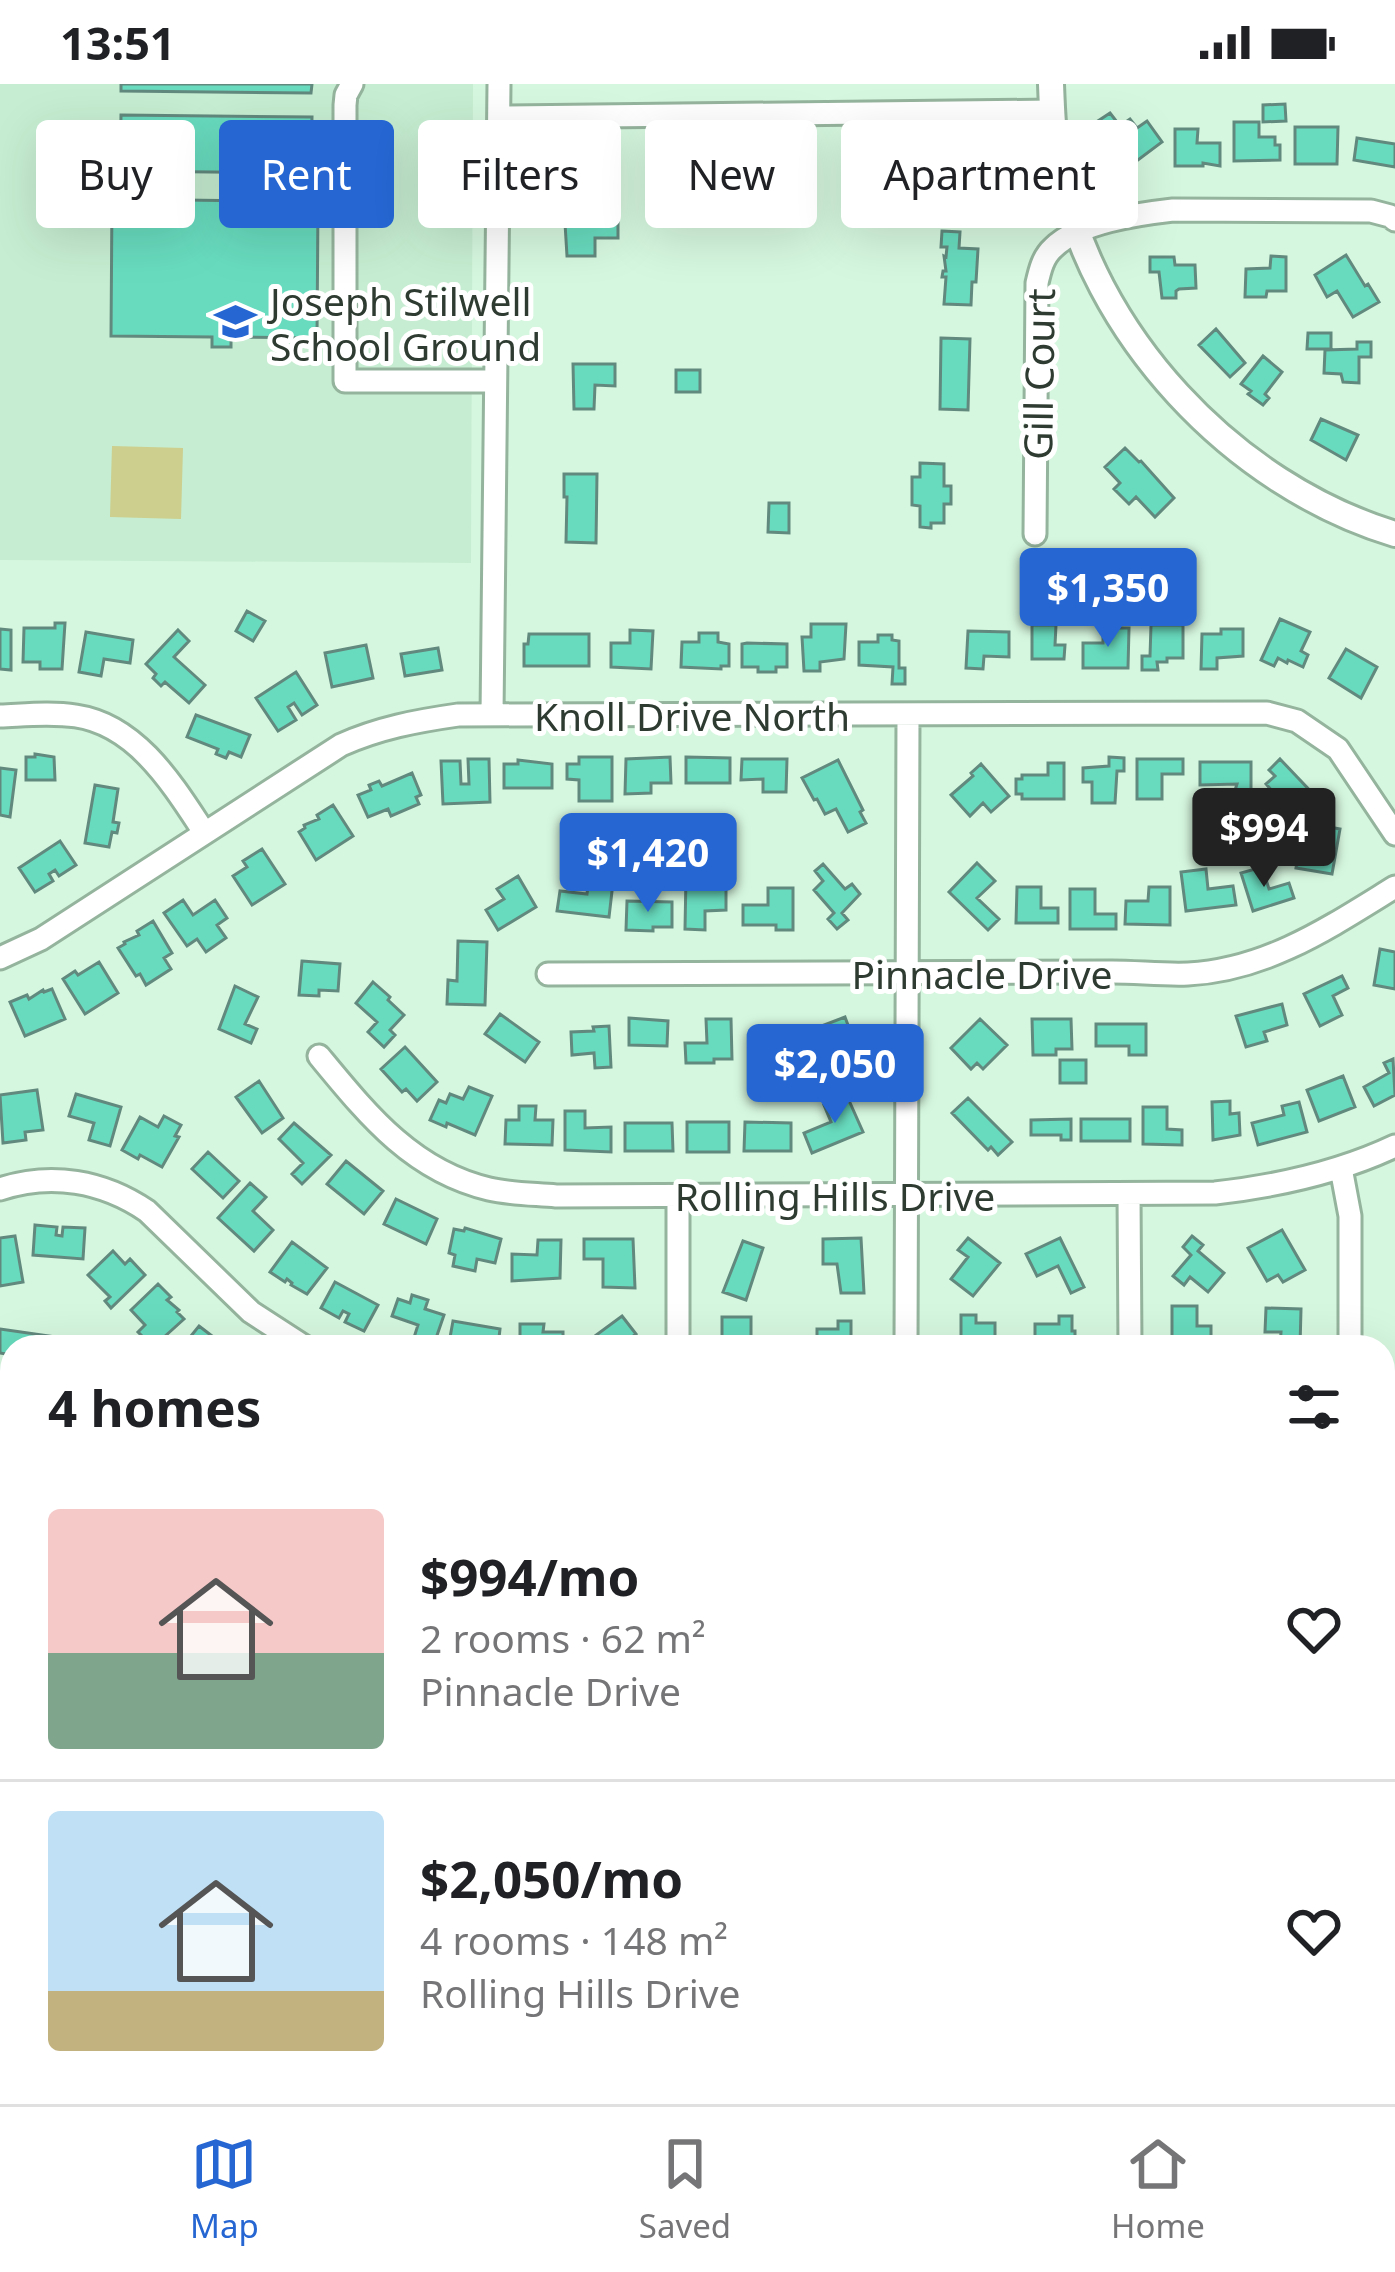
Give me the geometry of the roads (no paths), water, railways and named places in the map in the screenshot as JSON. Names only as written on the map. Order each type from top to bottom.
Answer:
[{"type":"street","points":[[352,84],[345,105],[344,381],[495,381]]},
{"type":"street","points":[[492,715],[500,84]]},
{"type":"street","points":[[1051,84],[1058,165],[1080,237],[1107,295],[1176,394],[1266,472],[1328,508],[1360,522],[1394,529]]},
{"type":"street","points":[[499,117],[1052,111]]},
{"type":"street","points":[[1080,237],[1145,213],[1173,210],[1371,212],[1395,220]]},
{"type":"street","name":"Gill Court","points":[[1035,534],[1037,283],[1051,249],[1080,237]]},
{"type":"street","name":"Knoll Drive North","points":[[0,958],[41,939],[314,760],[368,733],[458,715],[1267,713],[1297,721],[1338,749],[1395,834]]},
{"type":"street","points":[[0,716],[75,716],[127,737],[150,758],[205,832]]},
{"type":"street","points":[[906,1335],[908,716]]},
{"type":"street","name":"Pinnacle Drive","points":[[548,974],[1187,974],[1268,957],[1303,943],[1395,886]]},
{"type":"street","name":"Rolling Hills Drive","points":[[319,1056],[385,1133],[414,1156],[454,1178],[506,1192],[556,1196],[1215,1193],[1341,1168],[1395,1145]]},
{"type":"street","points":[[1341,1168],[1350,1216],[1350,1335]]},
{"type":"street","points":[[0,1190],[67,1180],[101,1187],[132,1201],[147,1210],[250,1312],[286,1335]]},
{"type":"street","points":[[1130,1194],[1130,1335]]},
{"type":"street","points":[[678,1195],[678,1335]]},
{"type":"place","name":"Joseph Stilwell School Ground","points":[[236,322]]}]
